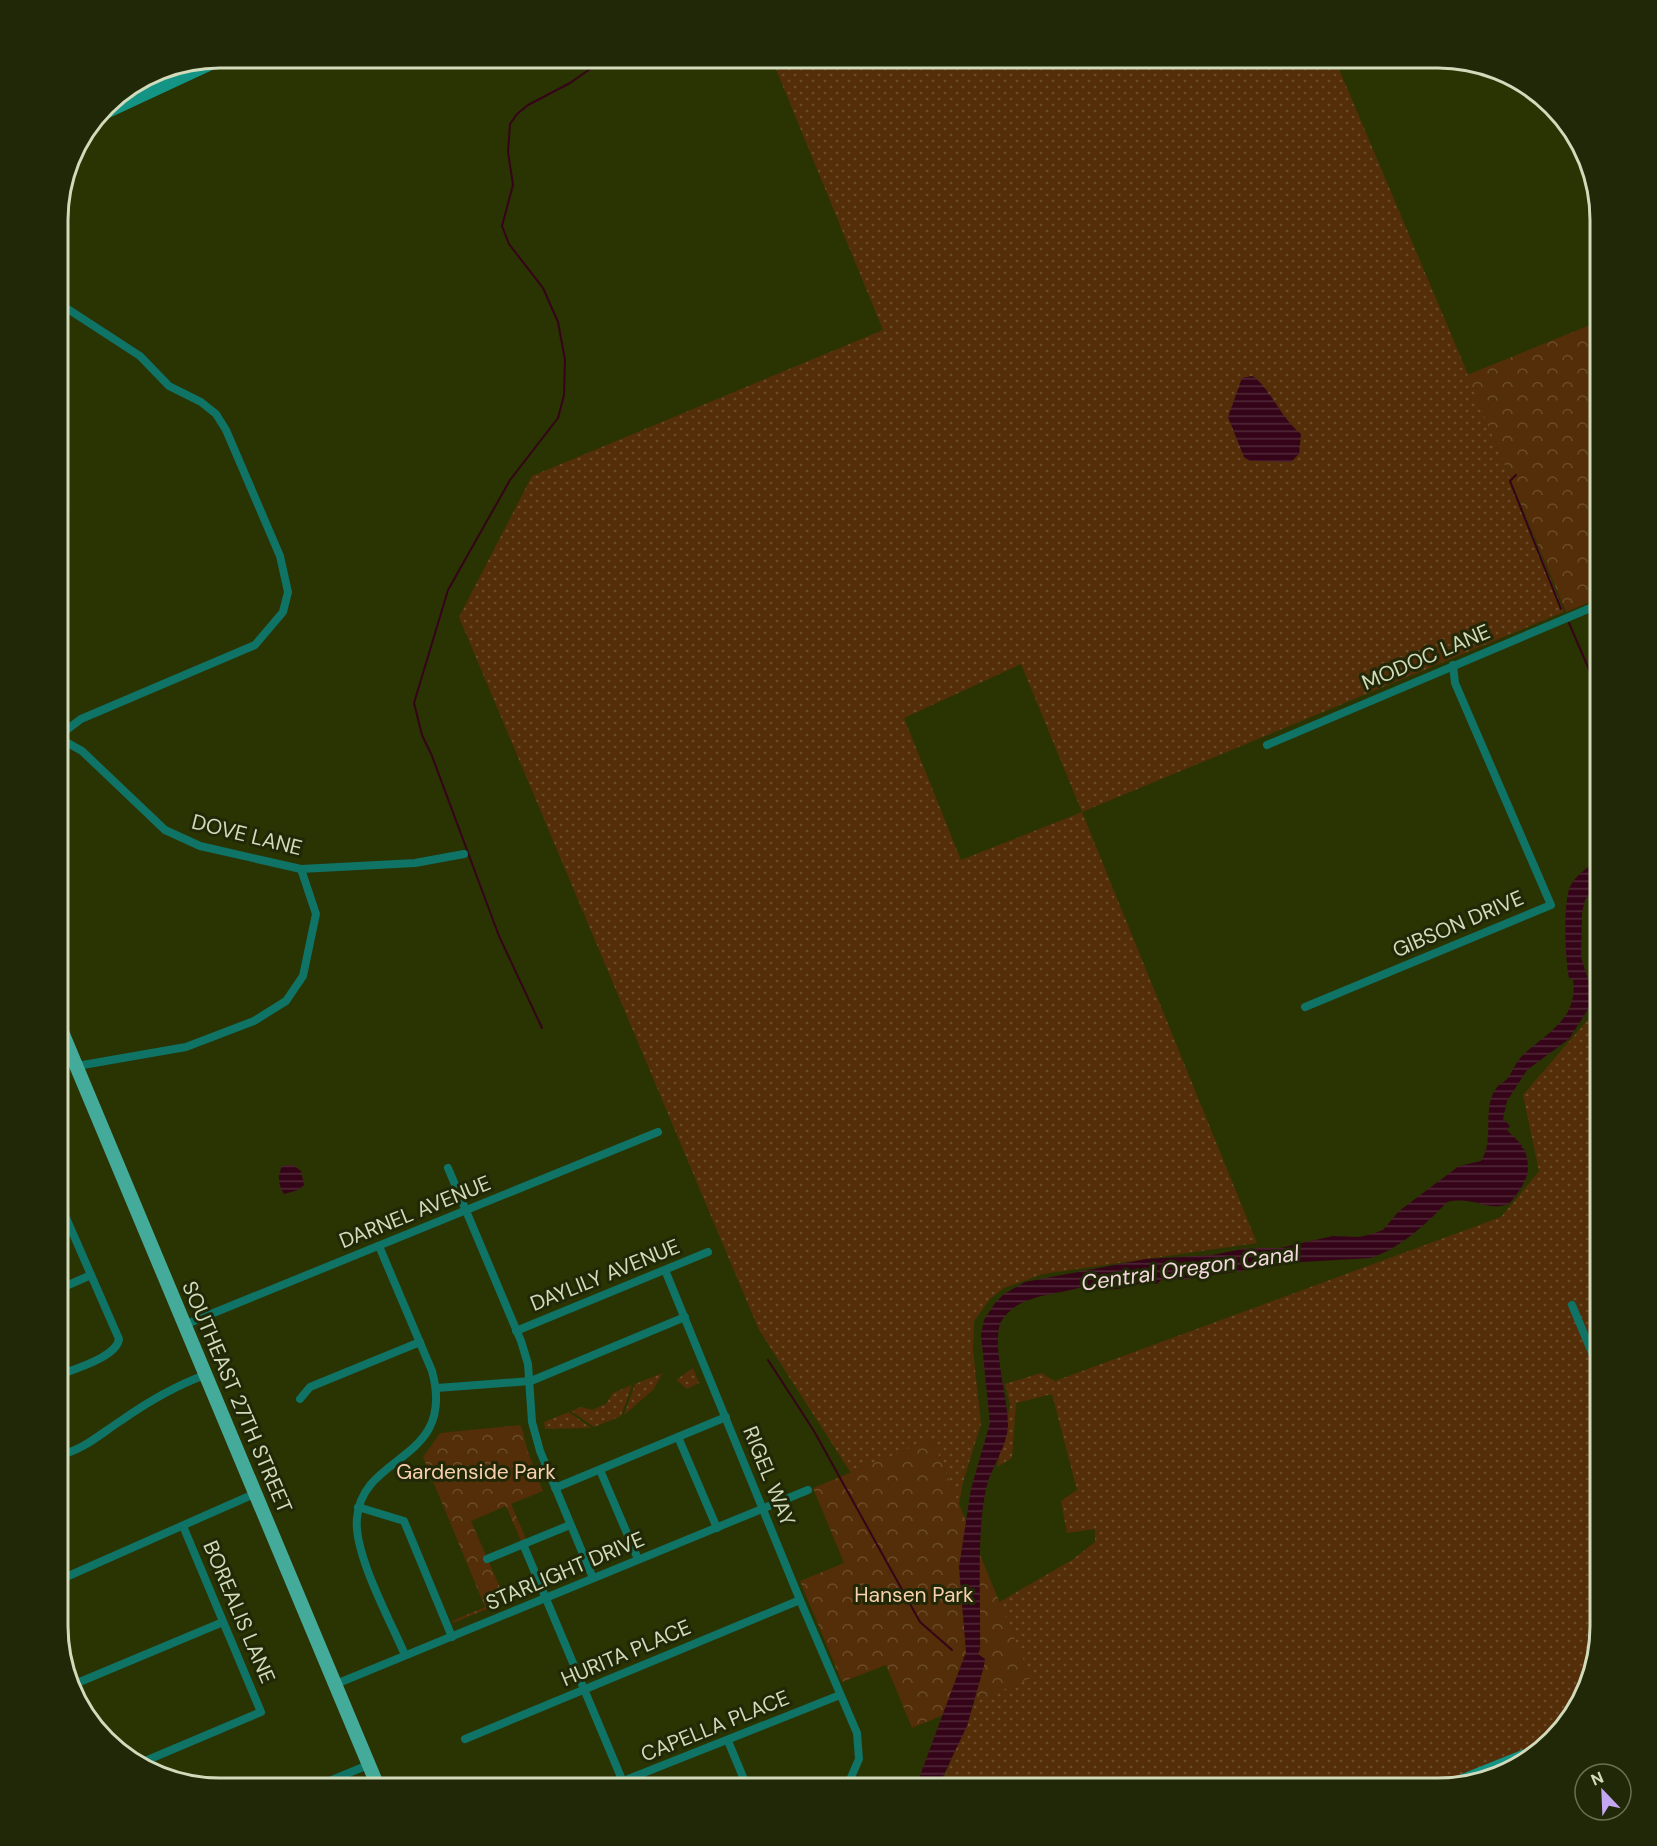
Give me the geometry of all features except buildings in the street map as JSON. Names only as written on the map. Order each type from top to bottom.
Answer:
[{"type":"main road","name":"SOUTHEAST 27TH STREET","points":[[68,1045],[374,1778]]},
{"type":"street","points":[[117,108],[200,69]]},
{"type":"street","points":[[150,84],[153,91]]},
{"type":"street","points":[[68,310],[140,357],[169,386],[201,402],[216,414],[226,430],[280,556],[288,592],[283,612],[255,645],[81,719],[68,729]]},
{"type":"street","name":"MODOC LANE","points":[[1267,745],[1453,664],[1590,608]]},
{"type":"street","name":"GIBSON DRIVE","points":[[1305,1007],[1551,905],[1455,683],[1453,664]]},
{"type":"street","name":"DOVE LANE","points":[[68,743],[82,751],[165,830],[200,846],[301,869],[415,863],[464,854]]},
{"type":"street","points":[[77,1066],[186,1047],[254,1021],[286,1001],[303,976],[316,914],[301,869]]},
{"type":"street","name":"DARNEL AVENUE","points":[[184,1325],[658,1132]]},
{"type":"street","points":[[448,1168],[528,1364],[533,1428],[555,1488],[593,1578]]},
{"type":"street","points":[[68,1222],[119,1339],[118,1346],[111,1353],[68,1371]]},
{"type":"street","points":[[380,1246],[420,1342],[436,1389],[434,1417],[423,1438],[369,1487],[358,1508],[356,1520],[359,1545],[405,1655]]},
{"type":"street","name":"DAYLILY AVENUE","points":[[516,1331],[708,1252]]},
{"type":"street","name":"RIGEL WAY","points":[[665,1270],[857,1733],[859,1759],[851,1778]]},
{"type":"street","points":[[68,1285],[91,1275]]},
{"type":"street","points":[[1572,1305],[1590,1348]]},
{"type":"street","points":[[436,1389],[531,1381],[685,1317]]},
{"type":"street","points":[[300,1399],[310,1387],[420,1342]]},
{"type":"street","points":[[68,1454],[98,1439],[119,1422],[172,1387],[205,1375]]},
{"type":"street","points":[[555,1488],[726,1417]]},
{"type":"street","points":[[678,1437],[717,1528]]},
{"type":"street","points":[[600,1470],[638,1559]]},
{"type":"street","name":"STARLIGHT DRIVE","points":[[336,1684],[808,1490]]},
{"type":"street","points":[[68,1576],[254,1494]]},
{"type":"street","points":[[358,1508],[404,1521],[452,1636]]},
{"type":"street","points":[[487,1559],[570,1525]]},
{"type":"street","name":"BOREALIS LANE","points":[[147,1760],[261,1712],[183,1526]]},
{"type":"street","points":[[524,1544],[622,1778]]},
{"type":"street","name":"HURITA PLACE","points":[[465,1739],[800,1600]]},
{"type":"street","points":[[78,1683],[223,1623]]},
{"type":"street","name":"CAPELLA PLACE","points":[[641,1778],[840,1695]]},
{"type":"street","points":[[728,1741],[743,1778]]},
{"type":"street","points":[[337,1778],[368,1765]]},
{"type":"green space","points":[[776,68],[1339,68],[1467,372],[1564,612],[1082,812],[1257,1243],[1043,1274],[1004,1288],[990,1299],[974,1321],[973,1350],[981,1424],[963,1482],[959,1505],[932,1439],[851,1473],[759,1330],[459,617],[532,476],[883,330]],"holes":[[[1021,664],[1082,812],[961,860],[904,718]]]},
{"type":"green space","points":[[1590,325],[1590,602],[1566,612],[1467,375]]},
{"type":"green space","points":[[1590,1017],[1590,1626],[1587,1656],[1581,1675],[1574,1694],[1558,1719],[1530,1747],[1505,1763],[1467,1776],[1447,1778],[944,1778],[987,1672],[982,1612],[1072,1560],[1095,1542],[1095,1529],[1067,1533],[1061,1501],[1077,1490],[1052,1394],[1016,1403],[1012,1458],[997,1467],[1010,1405],[1005,1384],[1041,1373],[1055,1381],[1501,1217],[1539,1171],[1523,1095]]},
{"type":"green space","points":[[693,1368],[699,1383],[687,1389],[676,1380]]},
{"type":"green space","points":[[663,1373],[653,1390],[624,1415],[635,1384]]},
{"type":"green space","points":[[632,1385],[621,1416],[594,1427],[571,1411],[581,1407],[592,1410],[606,1404],[613,1393]]},
{"type":"green space","points":[[569,1412],[591,1428],[545,1429],[544,1422]]},
{"type":"green space","name":"Gardenside Park","points":[[521,1425],[528,1452],[543,1491],[511,1504],[526,1539],[521,1541],[506,1506],[471,1521],[505,1599],[532,1588],[533,1590],[453,1623],[452,1621],[485,1607],[423,1457],[440,1433]]},
{"type":"green space","name":"Hansen Park","points":[[932,1439],[1031,1678],[912,1728],[886,1665],[842,1682],[800,1581],[844,1563],[813,1488]]},
{"type":"water","points":[[1252,376],[1258,380],[1301,434],[1299,454],[1291,462],[1250,461],[1244,457],[1228,417],[1242,378]]},
{"type":"water","name":"Central Oregon Canal","points":[[1590,866],[1590,893],[1585,900],[1582,913],[1581,957],[1590,986],[1590,1006],[1569,1039],[1527,1070],[1507,1101],[1503,1119],[1510,1126],[1507,1130],[1522,1145],[1528,1165],[1523,1185],[1509,1204],[1493,1206],[1466,1201],[1447,1202],[1403,1241],[1371,1258],[1302,1262],[1188,1279],[1161,1280],[1157,1284],[1143,1283],[1118,1289],[1085,1286],[1027,1301],[1008,1313],[1001,1322],[998,1343],[1008,1425],[1005,1441],[987,1485],[981,1522],[980,1649],[978,1654],[985,1659],[984,1666],[967,1726],[942,1778],[919,1778],[966,1652],[959,1567],[971,1489],[990,1423],[981,1335],[984,1320],[995,1303],[1004,1294],[1025,1282],[1146,1259],[1212,1255],[1248,1248],[1280,1248],[1333,1236],[1359,1237],[1372,1234],[1383,1230],[1399,1211],[1459,1166],[1481,1161],[1487,1143],[1490,1103],[1493,1094],[1498,1086],[1508,1078],[1523,1055],[1559,1024],[1571,1005],[1574,993],[1573,979],[1569,978],[1566,945],[1568,895],[1575,879]]},
{"type":"water","points":[[293,1165],[301,1171],[304,1185],[298,1190],[284,1194],[280,1187],[280,1170],[282,1166]]},
{"type":"waterway","points":[[542,1028],[499,936],[432,756],[422,735],[414,703],[448,590],[510,480],[558,418],[564,395],[565,360],[558,322],[543,288],[509,244],[502,226],[513,185],[508,152],[510,124],[528,105],[570,83],[591,68]]},
{"type":"waterway","points":[[1516,475],[1510,481],[1561,609]]},
{"type":"waterway","points":[[1569,623],[1590,672]]},
{"type":"waterway","points":[[768,1360],[814,1431],[920,1622],[952,1650]]}]
